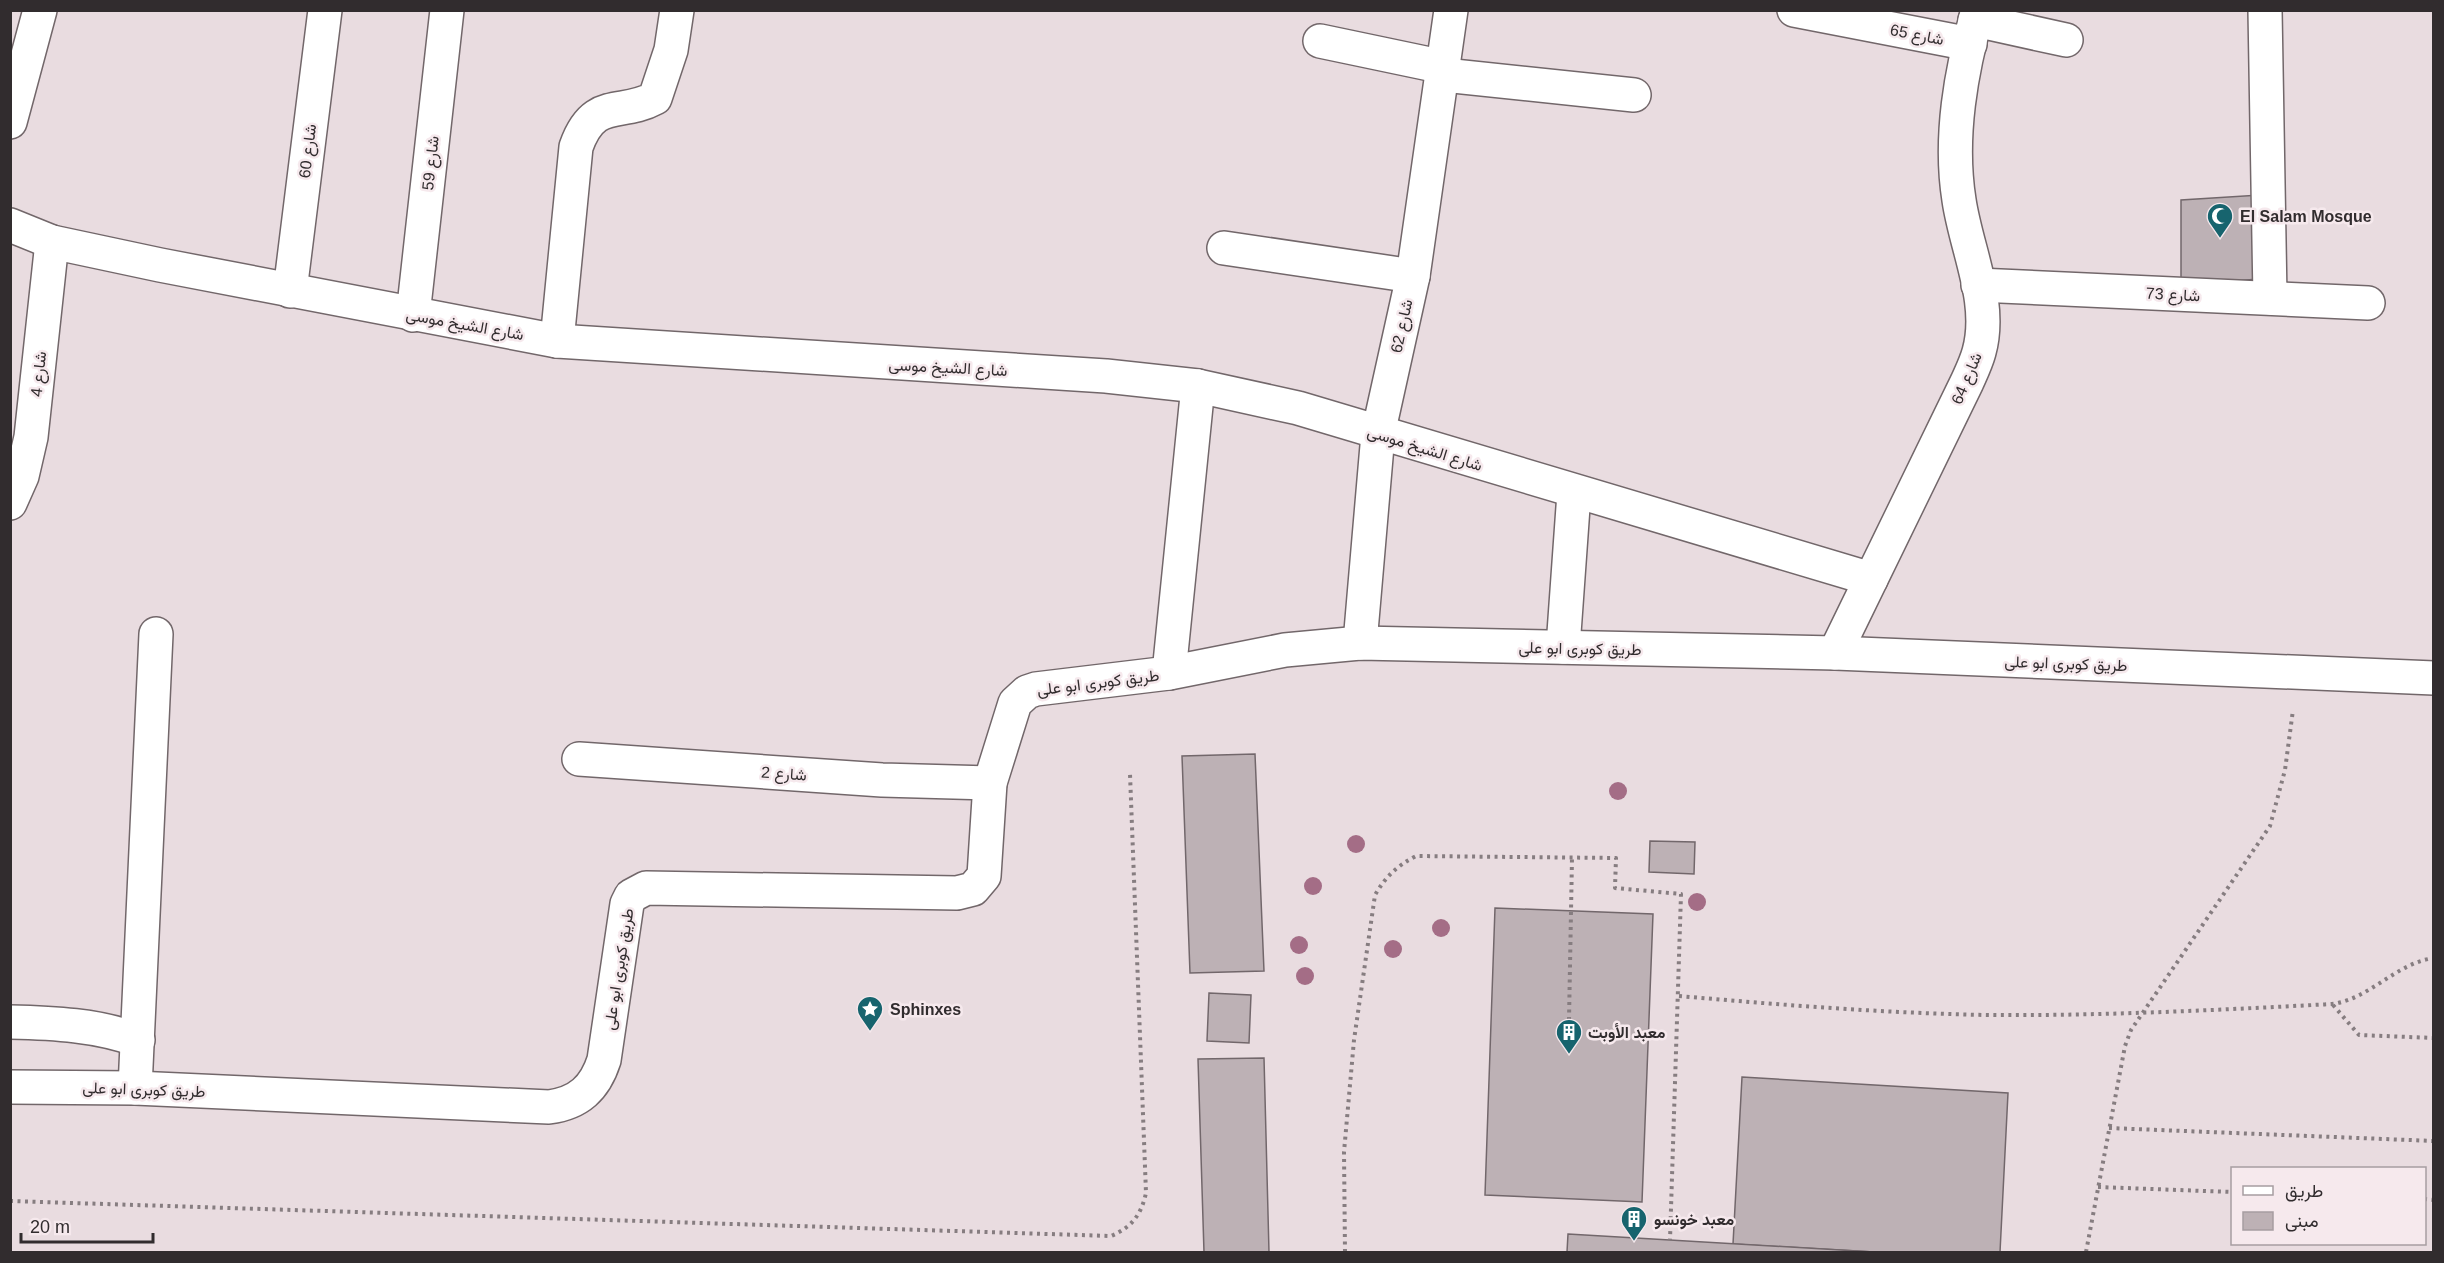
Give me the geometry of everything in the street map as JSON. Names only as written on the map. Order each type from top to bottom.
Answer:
[{"type":"street","points":[[10,122],[40,10]]},
{"type":"street","name":"شارع 60","points":[[290,291],[325,10]]},
{"type":"street","name":"شارع 59","points":[[413,315],[447,10]]},
{"type":"street","points":[[557,341],[576,147],[582,129],[597,115],[622,106],[643,105],[655,98],[671,50],[676,10]]},
{"type":"street","name":"شارع 62","points":[[1360,643],[1378,434],[1413,276],[1451,10]]},
{"type":"street","name":"شارع 65","points":[[1794,10],[1975,25],[2066,40]]},
{"type":"street","points":[[2265,10],[2270,298]]},
{"type":"street","name":"شارع 64","points":[[1835,653],[1967,382],[1979,351],[1983,318],[1959,200],[1955,147],[1960,93],[1975,25]]},
{"type":"street","points":[[1320,41],[1444,71],[1634,95]]},
{"type":"street","name":"شارع الشيخ موسى","points":[[10,225],[52,242],[290,291],[557,341],[1106,376],[1198,386],[1298,408],[1574,493],[1871,579]]},
{"type":"street","name":"شارع 4","points":[[10,503],[22,476],[21,437],[52,242]]},
{"type":"street","points":[[1224,248],[1413,276]]},
{"type":"street","name":"شارع 73","points":[[1978,285],[2368,303]]},
{"type":"street","points":[[1169,673],[1198,386]]},
{"type":"street","points":[[1563,647],[1574,493]]},
{"type":"street","points":[[135,1088],[156,634]]},
{"type":"street","name":"طريق كوبرى ابو على","points":[[10,1086],[135,1088],[537,1107],[564,1105],[579,1099],[591,1088],[602,1067],[627,904],[631,896],[646,888],[966,892],[980,883],[984,876],[990,783],[1015,703],[1027,692],[1169,673],[1285,650],[1360,643],[1835,653],[2433,678]]},
{"type":"street","name":"شارع 2","points":[[579,759],[882,780],[990,783]]},
{"type":"street","points":[[10,1022],[84,1026],[113,1031],[138,1040]]},
{"type":"path","points":[[2086,1252],[2125,1046],[2141,1014],[2161,990],[2270,826],[2285,770],[2298,673]]},
{"type":"path","points":[[10,1201],[1096,1238],[1111,1236],[1124,1230],[1136,1220],[1146,1193],[1130,774]]},
{"type":"path","points":[[1345,1252],[1344,1152],[1353,1040],[1375,895],[1385,878],[1398,866],[1416,856],[1616,858],[1615,888],[1681,894],[1670,1240]]},
{"type":"path","points":[[1569,1020],[1572,858]]},
{"type":"path","points":[[1679,996],[1833,1009],[1987,1015],[2141,1014],[2332,1004],[2357,997],[2415,963],[2433,958]]},
{"type":"path","points":[[2332,1004],[2359,1035],[2433,1038]]},
{"type":"path","points":[[2109,1128],[2433,1141]]},
{"type":"path","points":[[2098,1187],[2231,1192]]},
{"type":"building","name":"El Salam Mosque","points":[[2260,195],[2259,279],[2181,285],[2181,200]]},
{"type":"building","points":[[1255,754],[1264,971],[1190,973],[1182,756]]},
{"type":"building","points":[[1650,841],[1695,842],[1694,874],[1649,872]]},
{"type":"building","name":"معبد الأوبت","points":[[1495,908],[1653,914],[1642,1202],[1485,1195]]},
{"type":"building","points":[[1209,993],[1251,995],[1249,1043],[1207,1041]]},
{"type":"building","points":[[1264,1058],[1269,1252],[1204,1252],[1198,1059]]},
{"type":"building","points":[[1742,1077],[2008,1093],[2000,1252],[1874,1252],[1733,1244]]},
{"type":"building","name":"معبد خونسو","points":[[1568,1234],[1874,1252],[1567,1252]]},
{"type":"place","name":"El Salam Mosque","points":[[2220,239]]},
{"type":"place","name":"Sphinxes","points":[[870,1032]]},
{"type":"place","name":"معبد الأوبت","points":[[1569,1055]]},
{"type":"place","name":"معبد خونسو","points":[[1634,1242]]}]
